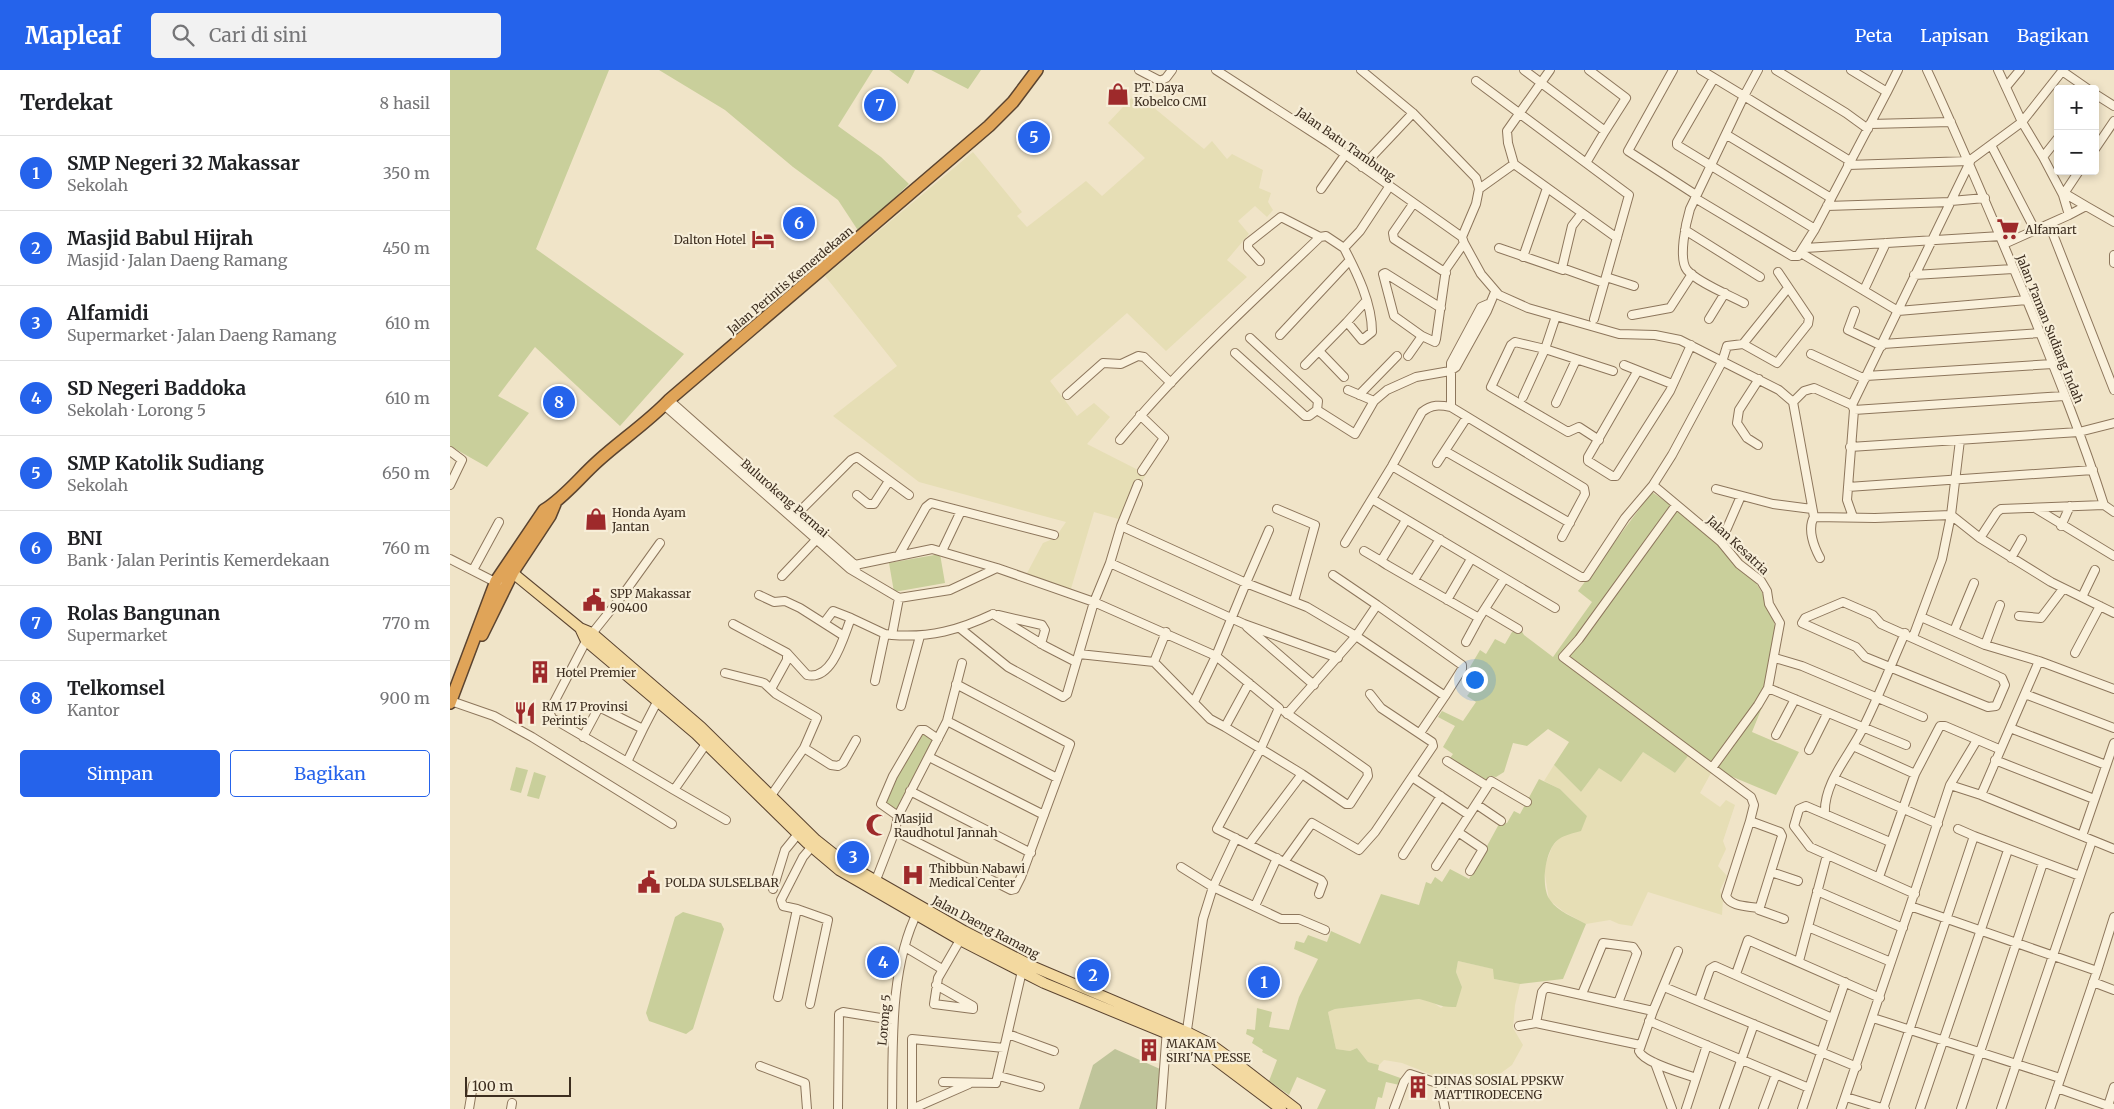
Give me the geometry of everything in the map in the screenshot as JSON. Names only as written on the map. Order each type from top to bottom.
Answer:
[{"type":"highway","name":"Jalan Perintis Kemerdekaan","points":[[451,703],[500,584],[509,569],[550,516],[555,504],[599,460],[639,429],[666,403],[990,126],[1013,102],[1037,70]]},
{"type":"main road","name":"Jalan Daeng Ramang","points":[[509,569],[639,679],[701,727],[798,834],[845,863],[874,885],[918,911],[1046,978],[1167,1029],[1209,1043],[1266,1091],[1296,1109]]},
{"type":"main road","name":"Jalan Daeng Ramang","points":[[639,679],[658,700],[769,800],[814,844]]},
{"type":"main road","name":"Jalan Daeng Ramang","points":[[918,911],[960,940],[995,952],[1022,972],[1046,978]]},
{"type":"main road","name":"Jalan Daeng Ramang","points":[[1266,1091],[1281,1109]]},
{"type":"street","points":[[1139,70],[1160,80],[1166,78],[1172,70]]},
{"type":"street","name":"Jalan Batu Tambung","points":[[1216,70],[1345,155],[1463,240]]},
{"type":"street","points":[[1360,70],[1413,113],[1473,174],[1479,189],[1463,240],[1446,273],[1441,308],[1436,341],[1432,342],[1422,336],[1392,314],[1383,273],[1441,308]]},
{"type":"street","points":[[1524,70],[1605,131]]},
{"type":"street","points":[[1550,70],[1510,126],[1506,136],[1514,164],[1617,238]]},
{"type":"street","points":[[1586,163],[1626,98],[1589,70]]},
{"type":"street","points":[[1673,70],[1628,152],[1792,256],[1803,251],[2001,236]]},
{"type":"street","points":[[1701,70],[1849,163],[1970,161]]},
{"type":"street","points":[[1744,303],[1692,274],[1684,263],[1685,230],[1696,196],[1758,70]]},
{"type":"street","points":[[1776,70],[1869,126],[1951,122]]},
{"type":"street","points":[[1852,70],[1887,92]]},
{"type":"street","points":[[1803,251],[1898,70]]},
{"type":"street","points":[[1928,73],[1936,70]]},
{"type":"street","points":[[1998,70],[2022,122],[2063,194],[2069,215]]},
{"type":"street","points":[[2006,87],[2020,70]]},
{"type":"street","points":[[1853,517],[1847,500],[1853,408],[1914,275],[1970,161],[2022,122],[2062,70],[2083,85]]},
{"type":"street","name":"Jalan Taman Sudiang Indah","points":[[1928,73],[1970,161],[2001,236],[2079,432],[2104,505]]},
{"type":"street","points":[[1714,78],[1676,144],[1816,229]]},
{"type":"street","points":[[1476,81],[1629,194],[1594,319]]},
{"type":"street","points":[[2099,97],[2114,106]]},
{"type":"street","points":[[1362,167],[1413,113]]},
{"type":"street","points":[[2099,143],[2114,122]]},
{"type":"street","points":[[1727,135],[1831,198]]},
{"type":"street","points":[[2043,157],[2054,143]]},
{"type":"street","points":[[1992,145],[2035,230]]},
{"type":"street","points":[[1321,189],[1345,155]]},
{"type":"street","points":[[1479,189],[1514,164]]},
{"type":"street","points":[[2063,194],[2077,175]]},
{"type":"street","points":[[1344,248],[1360,231],[1389,187]]},
{"type":"street","points":[[1523,257],[1547,188]]},
{"type":"street","points":[[2063,194],[2114,222]]},
{"type":"street","points":[[1827,206],[1985,198]]},
{"type":"street","points":[[1413,204],[1393,234],[1394,239],[1446,273]]},
{"type":"street","points":[[2004,244],[2086,206]]},
{"type":"street","points":[[1563,270],[1562,264],[1572,226],[1582,213]]},
{"type":"street","points":[[1260,261],[1248,248],[1248,243],[1281,217],[1320,238]]},
{"type":"street","points":[[2049,224],[2114,390]]},
{"type":"street","points":[[1685,230],[1760,277]]},
{"type":"street","points":[[1120,440],[1140,415],[1171,383],[1320,238],[1326,236],[1344,248],[1360,281],[1371,319],[1371,333],[1364,340],[1361,340],[1347,322]]},
{"type":"street","points":[[1463,240],[1495,292],[1507,300],[1618,334],[1656,336],[1691,345],[1779,390],[1793,402],[1814,517],[1811,529],[1815,548],[1820,558]]},
{"type":"street","points":[[1864,290],[1886,244]]},
{"type":"street","points":[[1499,248],[1563,270],[1634,286]]},
{"type":"street","points":[[1803,251],[1898,311],[2026,300]]},
{"type":"street","points":[[2114,255],[2114,264]]},
{"type":"street","points":[[1280,335],[1350,260]]},
{"type":"street","points":[[1914,275],[2013,269]]},
{"type":"street","points":[[1392,466],[1583,577],[1588,575],[1625,518],[1653,485],[1684,437],[1722,362],[1727,346],[1743,344],[1775,364],[1808,324],[1809,318],[1778,272]]},
{"type":"street","points":[[1632,315],[1670,308],[1692,274]]},
{"type":"street","points":[[1743,344],[1788,288]]},
{"type":"street","points":[[1317,410],[1355,434],[1374,401],[1387,390],[1416,377],[1450,371],[1456,366],[1488,311],[1488,304],[1495,292]]},
{"type":"street","points":[[1710,318],[1725,293]]},
{"type":"street","points":[[1305,365],[1366,301]]},
{"type":"street","points":[[1855,311],[1848,330],[1882,345],[2040,333]]},
{"type":"street","points":[[1523,397],[1545,349],[1556,316]]},
{"type":"street","points":[[1408,356],[1422,336]]},
{"type":"street","points":[[1235,353],[1305,416],[1309,416],[1317,410],[1318,401],[1250,338]]},
{"type":"street","points":[[1598,440],[1578,427],[1568,432],[1491,387],[1512,343],[1545,349],[1613,370]]},
{"type":"street","points":[[1637,372],[1587,460],[1607,474],[1616,476],[1672,384],[1691,345]]},
{"type":"street","points":[[1318,351],[1344,376]]},
{"type":"street","points":[[1811,354],[1866,378],[2052,364]]},
{"type":"street","points":[[1067,395],[1103,364],[1107,362],[1121,364],[1138,356],[1144,357],[1171,383]]},
{"type":"street","points":[[1360,395],[1397,356]]},
{"type":"street","points":[[1556,403],[1576,360]]},
{"type":"street","points":[[1624,365],[1637,372],[1672,384]]},
{"type":"street","points":[[1450,371],[1451,407]]},
{"type":"street","points":[[1758,445],[1747,438],[1738,428],[1737,422],[1739,410],[1759,379]]},
{"type":"street","points":[[1793,402],[1804,391],[1814,388],[1853,408],[2064,396]]},
{"type":"street","points":[[1348,390],[1374,401]]},
{"type":"street","name":"Bulurokeng Permai","points":[[666,403],[766,493],[798,519],[816,540],[899,598]]},
{"type":"street","points":[[1345,543],[1392,466],[1422,412],[1432,406],[1451,407],[1584,488],[1585,494],[1562,537]]},
{"type":"street","points":[[1140,415],[1164,438],[1142,471]]},
{"type":"street","points":[[1437,463],[1467,417]]},
{"type":"street","points":[[1850,447],[2079,432],[2114,423]]},
{"type":"street","points":[[1913,637],[1941,566],[1951,515],[1960,440]]},
{"type":"street","points":[[450,451],[462,460],[450,485]]},
{"type":"street","points":[[1445,451],[1570,523]]},
{"type":"street","points":[[909,496],[860,458],[854,458],[798,519],[854,568],[898,554],[932,549],[942,551],[1094,602],[1166,632],[1216,656],[1279,708],[1367,770],[1368,776],[1347,805],[1261,748],[1210,719],[1154,662],[1079,654]]},
{"type":"street","points":[[1848,487],[2093,470]]},
{"type":"street","points":[[856,495],[868,504],[874,504],[889,481]]},
{"type":"street","points":[[961,629],[1008,667],[1063,697],[1067,694],[1094,602],[1138,484]]},
{"type":"street","name":"Jalan Kesatria","points":[[1653,485],[1721,542],[1739,564],[1765,586],[1769,604],[1780,625],[1768,688],[1758,705],[1712,768]]},
{"type":"street","points":[[1716,489],[1779,505],[1812,508]]},
{"type":"street","points":[[1721,542],[1741,496]]},
{"type":"street","points":[[1372,500],[1555,608]]},
{"type":"street","points":[[898,554],[928,505],[935,502],[1054,535]]},
{"type":"street","points":[[1676,505],[1579,639],[1563,657],[1753,800],[1750,821],[1726,896],[1729,902],[1736,905],[1758,908],[1760,912],[1784,919]]},
{"type":"street","points":[[1980,538],[2000,509],[2104,505],[2114,512]]},
{"type":"street","points":[[2061,526],[2070,506]]},
{"type":"street","points":[[2035,508],[2061,526],[2114,556]]},
{"type":"street","points":[[1277,509],[1315,525],[1294,601]]},
{"type":"street","points":[[942,551],[962,511]]},
{"type":"street","points":[[1814,517],[1875,518],[1951,515],[1980,538],[2011,558],[2063,589],[2114,613]]},
{"type":"street","points":[[1381,561],[1406,520]]},
{"type":"street","points":[[473,570],[499,522]]},
{"type":"street","points":[[1122,526],[1246,583],[1294,601],[1332,620],[1445,696]]},
{"type":"street","points":[[1194,702],[1216,656],[1269,530]]},
{"type":"street","points":[[1414,580],[1440,539]]},
{"type":"street","points":[[2011,558],[2022,539]]},
{"type":"street","points":[[782,576],[816,540]]},
{"type":"street","points":[[660,543],[622,596],[589,637],[549,712],[552,718],[583,737],[726,820]]},
{"type":"street","points":[[1364,551],[1479,618]]},
{"type":"street","points":[[450,559],[500,584]]},
{"type":"street","points":[[1447,600],[1471,559]]},
{"type":"street","points":[[1110,563],[1244,624],[1338,658]]},
{"type":"street","points":[[875,681],[899,598],[950,590],[997,568]]},
{"type":"street","points":[[2082,597],[2095,570]]},
{"type":"street","points":[[1333,575],[1462,665],[1462,669],[1420,733]]},
{"type":"street","points":[[1466,642],[1504,578]]},
{"type":"street","points":[[1954,631],[1974,583]]},
{"type":"street","points":[[2019,616],[2041,618],[2063,589]]},
{"type":"street","points":[[759,595],[774,602],[783,601],[794,605],[844,636]]},
{"type":"street","points":[[1843,602],[1873,615],[1881,624],[1913,637],[2002,678],[2005,685],[1996,706],[1988,707],[1865,657],[1856,647],[1805,625],[1803,620],[1843,602]]},
{"type":"street","points":[[1287,714],[1338,658],[1378,605]]},
{"type":"street","points":[[1985,645],[2000,605]]},
{"type":"street","points":[[2074,653],[2100,606]]},
{"type":"street","points":[[1486,610],[1518,629]]},
{"type":"street","points":[[824,623],[833,611],[889,634],[920,636],[961,629],[993,614],[1042,625],[1045,630],[1041,644]]},
{"type":"street","points":[[993,614],[1041,644],[1076,662]]},
{"type":"street","points":[[1921,617],[1985,645],[2039,661],[2114,689]]},
{"type":"street","points":[[733,624],[787,653],[807,676],[812,676],[820,673],[831,664],[841,648],[851,618]]},
{"type":"street","points":[[1244,624],[1314,685]]},
{"type":"street","points":[[1154,662],[1166,632]]},
{"type":"street","points":[[1825,814],[1826,798],[1847,753],[1864,727],[1904,633]]},
{"type":"street","points":[[900,706],[920,636]]},
{"type":"street","points":[[770,689],[787,660],[787,653]]},
{"type":"street","points":[[1775,658],[1877,697],[1923,717]]},
{"type":"street","points":[[1981,794],[2039,661]]},
{"type":"street","points":[[874,885],[895,831],[898,816],[946,721],[962,663]]},
{"type":"street","points":[[725,673],[756,680],[818,718],[804,748],[769,800]]},
{"type":"street","points":[[1225,727],[1249,683]]},
{"type":"street","points":[[895,831],[1011,890],[1018,885],[1031,854],[1057,778],[1070,747],[1068,742],[956,684]]},
{"type":"street","points":[[1768,688],[1827,714],[1906,745]]},
{"type":"street","points":[[1255,906],[1280,860],[1312,823],[1361,850],[1433,746],[1431,740],[1381,708],[1370,694]]},
{"type":"street","points":[[2025,694],[2114,728]]},
{"type":"street","points":[[1776,735],[1794,699]]},
{"type":"street","points":[[627,762],[658,700]]},
{"type":"street","points":[[451,703],[494,716],[532,737],[672,824]]},
{"type":"street","points":[[583,737],[597,709],[601,706],[643,729]]},
{"type":"street","points":[[1279,708],[1261,748],[1217,829],[1321,880],[1323,884],[1319,894]]},
{"type":"street","points":[[1809,750],[1827,714]]},
{"type":"street","points":[[946,721],[1057,778]]},
{"type":"street","points":[[1879,877],[1915,774],[1942,726],[1999,749]]},
{"type":"street","points":[[2010,728],[2106,765]]},
{"type":"street","points":[[898,816],[881,804],[893,776],[920,730],[925,730],[938,739]]},
{"type":"street","points":[[804,748],[831,764],[838,766],[843,763],[856,740]]},
{"type":"street","points":[[1841,1109],[1857,1068],[1950,785],[1977,740]]},
{"type":"street","points":[[2082,836],[2114,742]]},
{"type":"street","points":[[674,790],[706,744]]},
{"type":"street","points":[[1853,746],[1915,774]]},
{"type":"street","points":[[929,757],[1044,815]]},
{"type":"street","points":[[1995,760],[2094,799]]},
{"type":"street","points":[[1447,761],[1487,786]]},
{"type":"street","points":[[1249,844],[1302,774]]},
{"type":"street","points":[[1412,777],[1469,816]]},
{"type":"street","points":[[1835,779],[1938,824]]},
{"type":"street","points":[[1436,866],[1487,786],[1494,781],[1527,802]]},
{"type":"street","points":[[1950,785],[1981,794],[2114,849]]},
{"type":"street","points":[[910,791],[1031,854]]},
{"type":"street","points":[[1403,855],[1441,796]]},
{"type":"street","points":[[1476,804],[1501,821]]},
{"type":"street","points":[[1890,842],[1806,806],[1801,807],[1794,826],[1807,845],[1915,894]]},
{"type":"street","points":[[1750,821],[1781,834],[1771,872],[1758,908]]},
{"type":"street","points":[[1958,829],[2008,850],[2080,876]]},
{"type":"street","points":[[1458,832],[1483,849],[1470,871]]},
{"type":"street","points":[[773,889],[785,850],[798,834]]},
{"type":"street","points":[[1846,1097],[1884,1109],[1974,836]]},
{"type":"street","points":[[1186,1036],[1203,919],[1213,887],[1236,838]]},
{"type":"street","points":[[2001,1109],[2092,840]]},
{"type":"street","points":[[810,1004],[828,920],[783,906],[781,900],[796,869],[814,844]]},
{"type":"street","points":[[1920,1109],[2008,850]]},
{"type":"street","points":[[1799,961],[1827,855]]},
{"type":"street","points":[[1961,1109],[2043,863]]},
{"type":"street","points":[[1181,867],[1213,887],[1281,919],[1299,919],[1325,930]]},
{"type":"street","points":[[1771,872],[1798,882]]},
{"type":"street","points":[[1817,891],[1903,928]]},
{"type":"street","points":[[1910,906],[1980,932],[2097,971]]},
{"type":"street","points":[[778,997],[797,909]]},
{"type":"street","name":"Lorong 5","points":[[892,1109],[893,1020],[905,947],[918,911]]},
{"type":"street","points":[[2050,1109],[2114,917]]},
{"type":"street","points":[[1808,926],[1891,962]]},
{"type":"street","points":[[936,985],[973,1006],[973,1010],[935,1005],[936,985],[942,969],[960,940]]},
{"type":"street","points":[[1736,974],[1748,940],[1880,998]]},
{"type":"street","points":[[1582,994],[1603,943],[1633,947],[1637,953],[1618,1003]]},
{"type":"street","points":[[905,947],[942,969]]},
{"type":"street","points":[[1678,951],[1640,1045],[1641,1055],[1655,1063],[1696,1078]]},
{"type":"street","points":[[1699,1000],[1711,967],[1715,966],[1832,1018]]},
{"type":"street","points":[[942,1082],[994,1085],[999,1076],[1022,972]]},
{"type":"street","points":[[1802,1109],[1845,982]]},
{"type":"street","points":[[2093,982],[2114,990]]},
{"type":"street","points":[[1536,1023],[1543,989],[1548,987],[1653,1012]]},
{"type":"street","points":[[1664,987],[1699,1000],[1857,1068]]},
{"type":"street","points":[[838,1109],[839,1014],[843,1012],[893,1020]]},
{"type":"street","points":[[1873,1018],[2060,1078]]},
{"type":"street","points":[[1649,1021],[1809,1088]]},
{"type":"street","points":[[1519,1026],[1536,1023],[1640,1045]]},
{"type":"street","points":[[1724,1109],[1754,1024]]},
{"type":"street","points":[[1161,1109],[1167,1029]]},
{"type":"street","points":[[1008,1034],[1054,1051]]},
{"type":"street","points":[[969,1084],[912,1109],[912,1039],[1004,1048]]},
{"type":"street","points":[[1686,1109],[1707,1045]]},
{"type":"street","points":[[1655,1063],[1672,1109]]},
{"type":"street","points":[[760,1066],[805,1083],[807,1109]]},
{"type":"street","points":[[1394,1109],[1407,1076],[1410,1074],[1440,1084],[1445,1109]]},
{"type":"street","points":[[1764,1109],[1776,1074]]},
{"type":"street","points":[[999,1076],[1040,1087]]},
{"type":"street","points":[[469,1109],[473,1085]]},
{"type":"street","points":[[2057,1088],[2111,1107],[2114,1087]]},
{"type":"shaded area","points":[[1136,93],[1204,149],[1212,141],[1227,159],[1232,154],[1263,170],[1259,188],[1271,193],[1268,202],[1273,210],[1267,217],[1255,206],[1238,221],[1249,234],[1227,260],[1247,277],[1166,351],[1127,313],[1050,381],[1077,416],[1094,403],[1110,417],[1087,444],[1146,474],[1122,520],[1094,512],[1070,592],[1026,575],[1043,543],[1055,538],[1066,522],[919,482],[833,416],[897,366],[825,276],[973,152],[1022,212],[1017,216],[1027,227],[1086,181],[1102,196],[1145,158],[1108,123]]},
{"type":"shaded area","points":[[1643,752],[1675,773],[1687,756],[1711,773],[1700,793],[1720,807],[1726,800],[1735,805],[1723,841],[1726,849],[1718,866],[1727,876],[1720,890],[1723,899],[1722,915],[1648,892],[1632,926],[1610,920],[1586,924],[1564,912],[1549,900],[1544,869],[1552,847],[1558,839],[1587,816],[1560,789],[1544,781],[1554,765],[1581,792],[1599,768]]},
{"type":"shaded area","points":[[1458,961],[1494,969],[1494,979],[1520,984],[1515,1005],[1513,1028],[1523,1045],[1512,1065],[1497,1076],[1462,1082],[1443,1079],[1402,1063],[1384,1060],[1379,1065],[1368,1062],[1357,1048],[1350,1051],[1336,1049],[1328,1012],[1335,1009],[1419,999],[1431,1001],[1441,1008],[1462,987],[1456,972]]},
{"type":"green space","points":[[450,70],[609,70],[536,249],[684,354],[620,426],[535,347],[498,396],[529,413],[487,467],[450,446]]},
{"type":"green space","points":[[659,70],[873,70],[838,126],[881,157],[909,184],[859,232],[838,200],[793,167],[725,110]]},
{"type":"green space","points":[[889,70],[915,70],[908,84]]},
{"type":"green space","points":[[931,70],[981,70],[968,89]]},
{"type":"green space","points":[[1652,492],[1693,521],[1733,556],[1751,575],[1764,597],[1774,620],[1777,645],[1774,667],[1768,690],[1752,732],[1799,752],[1776,795],[1728,775],[1711,773],[1688,756],[1675,773],[1643,752],[1621,782],[1599,768],[1581,792],[1554,765],[1569,742],[1548,729],[1527,746],[1513,743],[1504,772],[1496,777],[1490,776],[1484,783],[1448,761],[1453,754],[1443,747],[1455,726],[1438,717],[1442,711],[1463,721],[1476,702],[1467,696],[1481,678],[1470,667],[1480,650],[1486,654],[1495,639],[1505,644],[1512,632],[1521,630],[1524,635],[1553,657],[1592,602],[1578,591]]},
{"type":"green space","points":[[940,554],[945,583],[894,592],[889,563]]},
{"type":"green space","points":[[922,731],[937,739],[897,813],[884,806],[897,772]]},
{"type":"green space","points":[[516,767],[528,770],[521,793],[510,790]]},
{"type":"green space","points":[[534,772],[546,776],[539,799],[527,796]]},
{"type":"green space","points":[[1539,779],[1560,789],[1587,816],[1581,831],[1559,839],[1550,850],[1547,859],[1545,886],[1550,900],[1562,911],[1586,924],[1563,979],[1520,984],[1494,979],[1493,969],[1458,961],[1456,972],[1462,987],[1456,1007],[1441,1006],[1419,999],[1335,1009],[1328,1012],[1336,1049],[1350,1051],[1357,1048],[1368,1062],[1379,1065],[1378,1070],[1406,1080],[1404,1086],[1386,1082],[1382,1098],[1378,1097],[1375,1109],[1317,1109],[1326,1090],[1297,1077],[1289,1095],[1269,1081],[1277,1060],[1262,1052],[1263,1050],[1252,1043],[1254,1038],[1246,1034],[1247,1029],[1255,1030],[1257,1008],[1272,1012],[1269,1027],[1289,1030],[1299,997],[1318,959],[1294,949],[1296,941],[1304,943],[1308,935],[1327,942],[1331,931],[1360,944],[1381,894],[1419,905],[1426,882],[1431,884],[1435,877],[1442,882],[1450,869],[1469,879],[1499,824],[1507,823],[1514,811],[1520,814]]},
{"type":"green space","points":[[683,912],[721,923],[724,929],[693,1029],[686,1034],[649,1021],[646,1013],[675,917]]},
{"type":"green space","points":[[1115,1049],[1160,1069],[1157,1109],[1079,1109],[1093,1065]]},
{"type":"place","name":"PT. Daya Kobelco CMI","points":[[1118,94]]},
{"type":"place","name":"Rolas Bangunan","points":[[880,105]]},
{"type":"place","name":"SMP Katolik Sudiang","points":[[1034,137]]},
{"type":"place","name":"BNI","points":[[799,223]]},
{"type":"place","name":"Alfamart","points":[[2008,229]]},
{"type":"place","name":"Dalton Hotel","points":[[763,239]]},
{"type":"place","name":"Telkomsel","points":[[559,402]]},
{"type":"place","name":"Honda Ayam Jantan","points":[[596,519]]},
{"type":"place","name":"SPP Makassar 90400","points":[[594,600]]},
{"type":"place","name":"Hotel Premier","points":[[540,672]]},
{"type":"place","name":"RM 17 Provinsi Perintis","points":[[525,713]]},
{"type":"place","name":"Masjid Raudhotul Jannah","points":[[877,825]]},
{"type":"place","name":"Alfamidi","points":[[853,857]]},
{"type":"place","name":"Thibbun Nabawi Medical Center","points":[[913,875]]},
{"type":"place","name":"POLDA SULSELBAR","points":[[649,882]]},
{"type":"place","name":"SD Negeri Baddoka","points":[[883,962]]},
{"type":"place","name":"Masjid Babul Hijrah","points":[[1093,975]]},
{"type":"place","name":"SMP Negeri 32 Makassar","points":[[1264,982]]},
{"type":"place","name":"MAKAM SIRI'NA PESSE","points":[[1149,1050]]},
{"type":"place","name":"DINAS SOSIAL PPSKW MATTIRODECENG","points":[[1418,1087]]}]
